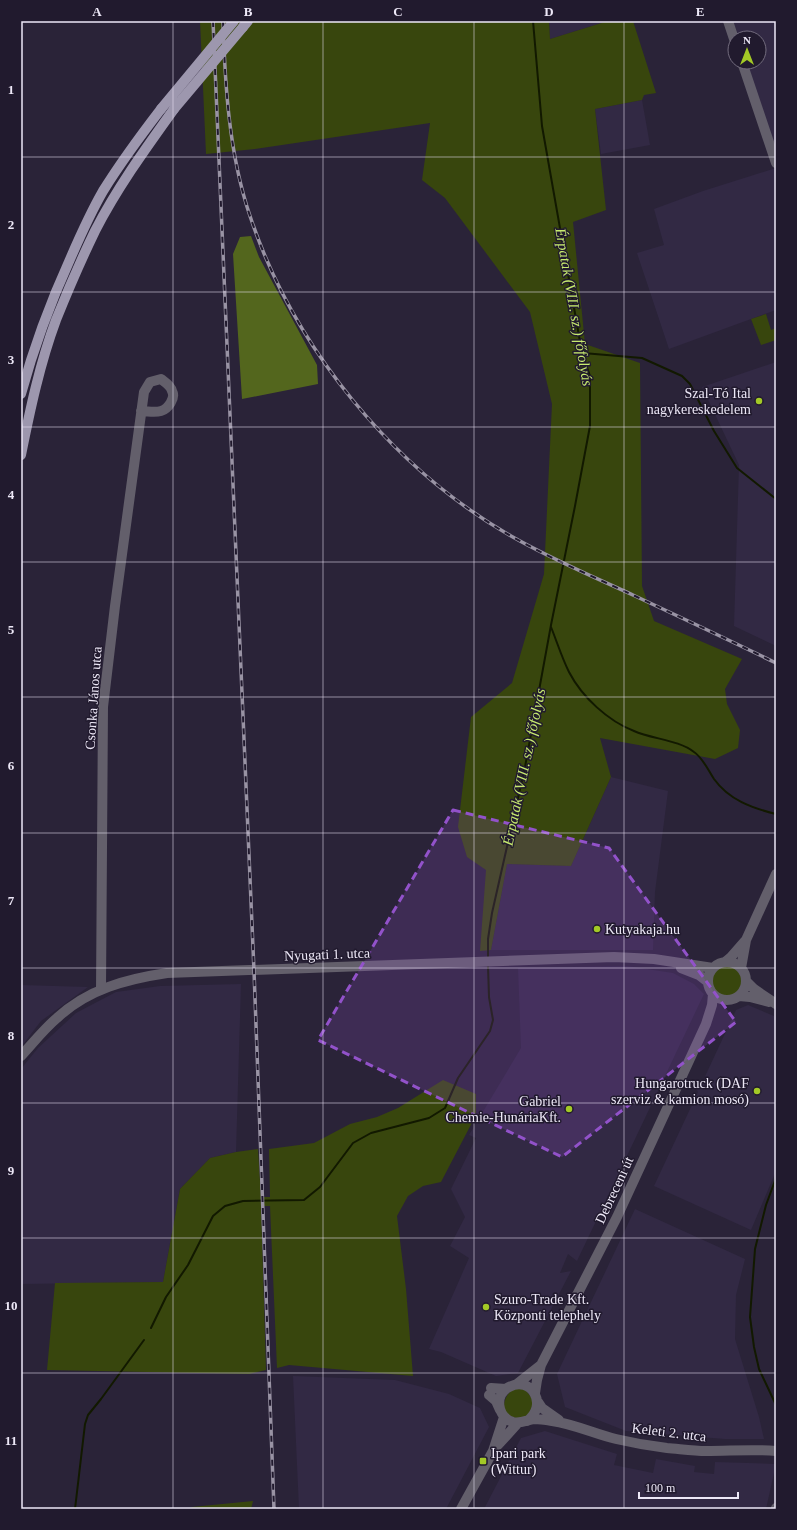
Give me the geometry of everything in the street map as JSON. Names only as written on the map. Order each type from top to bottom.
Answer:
[{"type":"main road","points":[[21,394],[45,318],[83,230],[107,185],[132,147],[161,109],[234,21]]},
{"type":"main road","points":[[21,455],[34,395],[56,321],[96,230],[142,152],[174,109],[245,24]]},
{"type":"street","points":[[745,70],[776,163]]},
{"type":"street","name":"Csonka János utca","points":[[101,990],[103,707],[141,411]]},
{"type":"street","points":[[741,968],[746,940],[776,874]]},
{"type":"street","points":[[706,1024],[712,1005],[713,994],[708,982],[708,977],[713,968],[725,962],[746,940]]},
{"type":"street","name":"Nyugati 1. utca","points":[[21,1056],[58,1017],[77,1002],[101,990],[130,980],[167,973],[614,957],[660,960],[713,968]]},
{"type":"street","name":"Nyugati 1. utca","points":[[660,960],[699,975],[708,982]]},
{"type":"street","points":[[725,962],[734,963],[741,968],[746,976],[746,986],[739,996]]},
{"type":"street","points":[[746,981],[754,989],[776,1004]]},
{"type":"street","points":[[713,994],[722,999],[728,1000]]},
{"type":"street","points":[[706,1024],[719,1008],[728,1000],[739,996],[750,997],[776,1004]]},
{"type":"street","name":"Debreceni út","points":[[541,1365],[617,1217],[706,1024]]},
{"type":"street","points":[[541,1365],[517,1384],[506,1389],[490,1392],[502,1413],[508,1420],[523,1422],[544,1419],[562,1422]]},
{"type":"street","points":[[460,1509],[493,1451],[509,1431],[535,1413],[537,1380],[541,1365]]},
{"type":"street","points":[[517,1384],[527,1386],[542,1408],[562,1422]]},
{"type":"street","points":[[493,1451],[502,1413],[500,1398],[506,1389]]},
{"type":"street","name":"Keleti 2. utca","points":[[562,1422],[616,1439],[666,1448],[706,1451],[776,1451]]},
{"type":"highlighted area","points":[[453,810],[609,848],[736,1022],[562,1157],[318,1040]]},
{"type":"shaded area","points":[[549,21],[608,21],[550,39]]},
{"type":"shaded area","points":[[733,21],[776,21],[776,159],[749,70],[767,70],[767,30],[736,30]]},
{"type":"shaded area","points":[[642,100],[650,145],[601,154],[595,109]]},
{"type":"shaded area","points":[[776,168],[776,310],[669,349],[637,253],[664,245],[654,209],[703,191]]},
{"type":"shaded area","points":[[776,362],[776,646],[734,626],[739,465],[702,387]]},
{"type":"shaded area","points":[[611,777],[668,791],[655,892],[653,950],[491,950],[507,864],[571,866]]},
{"type":"shaded area","points":[[627,966],[673,973],[694,984],[704,994],[577,1261],[568,1254],[560,1273],[571,1271],[518,1373],[496,1376],[441,1352],[429,1349],[469,1258],[450,1246],[465,1217],[451,1189],[476,1138],[469,1135],[521,1048],[518,968]]},
{"type":"shaded area","points":[[241,984],[236,1152],[210,1158],[180,1189],[163,1282],[21,1284],[21,1069],[38,1048],[76,1013],[116,992],[160,986]]},
{"type":"shaded area","points":[[21,985],[88,987],[41,1021],[21,1047]]},
{"type":"shaded area","points":[[748,1005],[774,1016],[776,1023],[776,1171],[751,1230],[654,1186],[698,1092],[696,1088],[701,1085],[736,1010]]},
{"type":"shaded area","points":[[635,1209],[745,1259],[736,1295],[735,1339],[759,1417],[764,1439],[725,1439],[626,1431],[565,1407],[557,1374]]},
{"type":"shaded area","points":[[293,1376],[395,1380],[449,1394],[480,1408],[489,1427],[446,1509],[299,1509]]},
{"type":"shaded area","points":[[545,1431],[617,1454],[614,1465],[653,1473],[656,1459],[695,1466],[694,1472],[714,1474],[715,1462],[776,1464],[766,1509],[484,1509],[521,1438]]},
{"type":"green space","points":[[200,21],[549,21],[550,39],[608,21],[633,21],[656,93],[644,95],[642,100],[595,109],[606,210],[573,222],[585,344],[640,363],[642,586],[654,621],[742,659],[725,689],[727,704],[740,730],[738,748],[715,759],[600,738],[611,777],[571,866],[507,864],[491,950],[480,951],[486,870],[467,857],[458,827],[471,717],[512,683],[544,574],[552,404],[530,312],[445,198],[422,180],[430,123],[255,149],[206,154]]},
{"type":"green space","points":[[251,236],[259,257],[317,365],[318,384],[242,399],[233,254],[240,237]]},
{"type":"green space","points":[[766,314],[771,330],[776,328],[776,340],[761,345],[751,319]]},
{"type":"green space","points":[[727,966],[733,967],[741,975],[741,987],[733,995],[727,996],[721,995],[713,987],[712,981],[713,975],[721,967]]},
{"type":"green space","points":[[443,1080],[476,1094],[476,1115],[441,1182],[423,1186],[408,1196],[397,1216],[406,1289],[413,1376],[289,1365],[277,1368],[270,1206],[261,1206],[266,1370],[249,1374],[47,1370],[55,1283],[163,1282],[180,1189],[210,1158],[258,1149],[261,1197],[270,1197],[269,1149],[314,1143],[350,1124],[377,1117],[398,1108]]},
{"type":"green space","points":[[513,1389],[525,1389],[534,1401],[529,1415],[518,1418],[511,1416],[505,1410],[504,1406],[506,1397]]},
{"type":"green space","points":[[253,1501],[251,1509],[190,1509],[192,1507]]},
{"type":"waterway","name":"Érpatak (VIII. sz.) főfolyás","points":[[488,959],[488,939],[492,913],[525,767],[590,426],[590,376],[582,353],[542,126],[533,21]]},
{"type":"waterway","points":[[583,353],[642,358],[682,376],[690,384],[714,431],[737,468],[776,499]]},
{"type":"waterway","points":[[551,627],[564,661],[574,681],[588,699],[605,715],[624,727],[641,734],[673,742],[688,748],[700,757],[714,779],[734,798],[750,806],[776,814]]},
{"type":"waterway","name":"Érpatak (VIII. sz.) főfolyás","points":[[151,1328],[166,1297],[188,1265],[213,1216],[225,1206],[243,1201],[304,1200],[320,1187],[353,1143],[371,1133],[429,1118],[445,1108],[458,1078],[490,1031],[493,1020],[489,997],[488,966]]},
{"type":"waterway","points":[[776,1178],[766,1205],[755,1249],[750,1317],[759,1369],[776,1405]]},
{"type":"waterway","name":"Érpatak (VIII. sz.) főfolyás","points":[[75,1509],[85,1424],[88,1415],[144,1340]]},
{"type":"railway","points":[[213,21],[254,971],[274,1509]]},
{"type":"railway","points":[[223,21],[229,120],[237,169],[250,216],[269,264],[292,311],[320,356],[352,399],[387,439],[426,476],[467,508],[511,536],[557,560],[776,663]]},
{"type":"place","name":"Szal-Tó Ital nagykereskedelem","points":[[759,401]]},
{"type":"place","name":"Kutyakaja.hu","points":[[597,929]]},
{"type":"place","name":"Hungarotruck (DAF szerviz & kamion mosó)","points":[[757,1091]]},
{"type":"place","name":"Gabriel Chemie-HunáriaKft.","points":[[569,1109]]},
{"type":"place","name":"Szuro-Trade Kft. Központi telephely","points":[[486,1307]]},
{"type":"place","name":"Ipari park (Wittur)","points":[[483,1461]]}]
